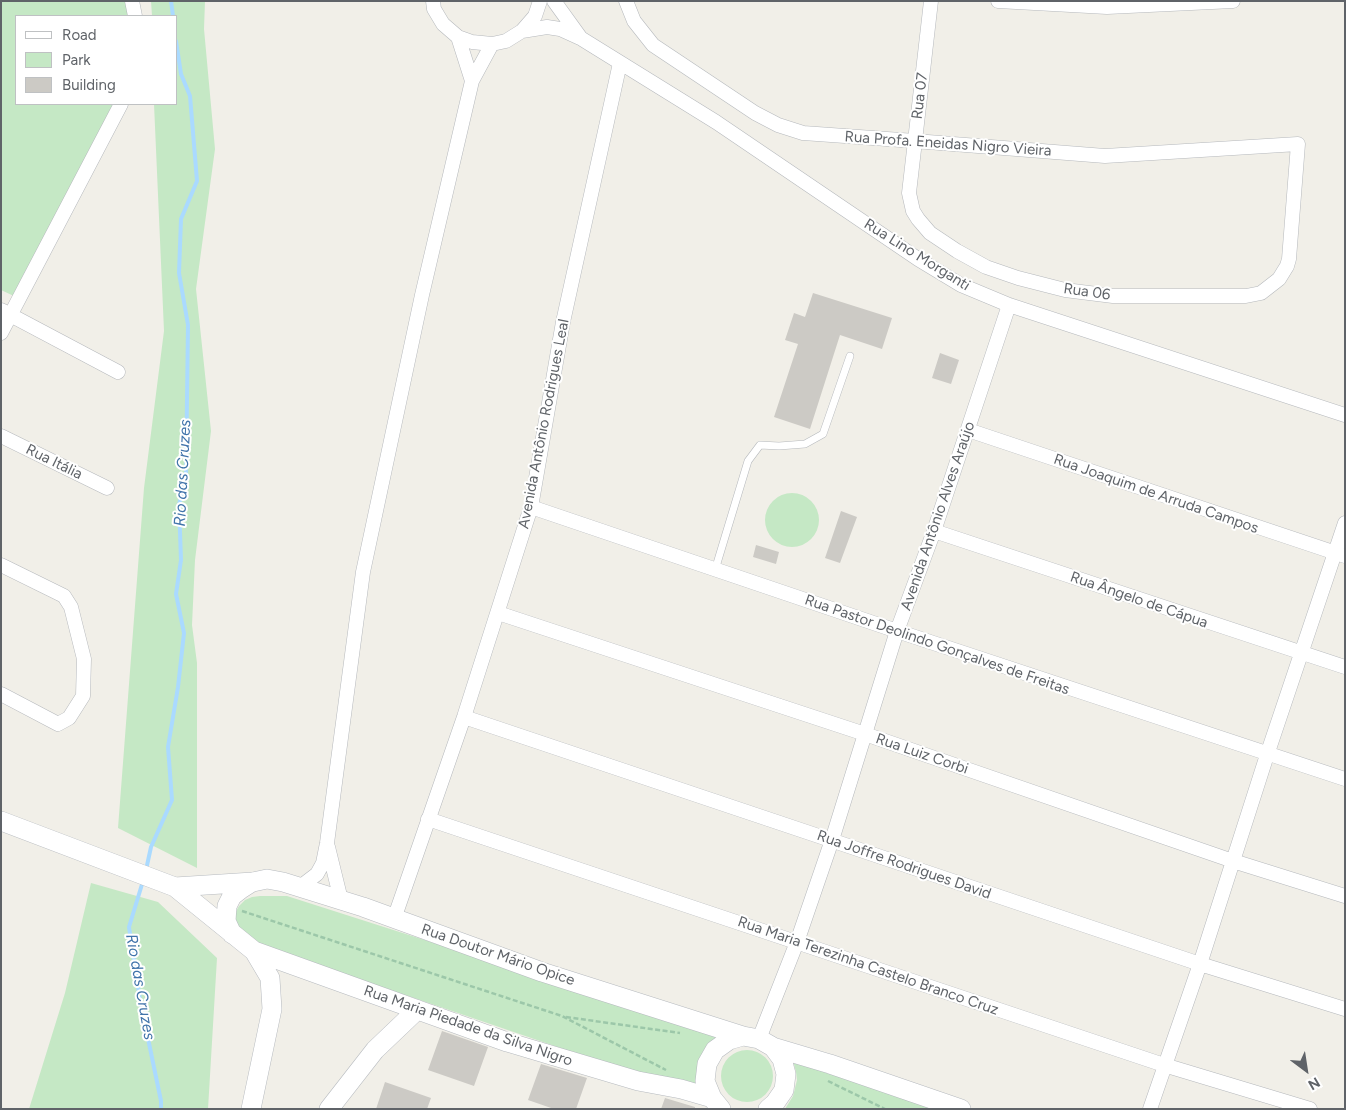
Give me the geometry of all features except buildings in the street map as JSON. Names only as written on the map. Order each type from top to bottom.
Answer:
[{"type":"street","points":[[132,1],[135,15]]},
{"type":"street","points":[[433,1],[434,9],[443,24],[458,37],[472,42],[492,44],[506,41],[522,31],[535,16],[540,1]]},
{"type":"street","points":[[554,1],[582,39]]},
{"type":"street","name":"Rua Profa. Eneidas Nigro Vieira","points":[[626,1],[634,21],[653,44],[755,113],[778,125],[803,133],[1104,156],[1298,144],[1289,259],[1283,273],[1273,285]]},
{"type":"street","name":"Rua 07","points":[[918,219],[913,211],[909,193],[931,1]]},
{"type":"street","points":[[998,1],[1107,8],[1233,1]]},
{"type":"street","points":[[522,31],[547,26],[560,29],[582,39]]},
{"type":"street","points":[[458,37],[472,81]]},
{"type":"street","name":"Rua Lino Morganti","points":[[582,39],[716,122],[918,259],[961,285],[1009,305],[1345,415]]},
{"type":"street","points":[[300,888],[317,874],[323,863],[363,572],[422,294],[472,81],[492,44]]},
{"type":"street","name":"Avenida Antônio Rodrigues Leal","points":[[394,919],[464,717],[531,507],[563,322],[620,63]]},
{"type":"street","points":[[1,333],[6,312],[120,105]]},
{"type":"street","name":"Rua 06","points":[[918,219],[930,233],[957,252],[986,267],[1018,278],[1065,290],[1113,296],[1246,296],[1261,293],[1273,285]]},
{"type":"street","name":"Avenida Antônio Alves Araújo","points":[[758,1041],[797,942],[832,840],[896,631],[934,530],[1009,305]]},
{"type":"street","points":[[6,312],[118,372]]},
{"type":"street","name":"Rua Joaquim de Arruda Campos","points":[[968,430],[1340,555]]},
{"type":"street","name":"Rua Itália","points":[[1,436],[107,488]]},
{"type":"street","name":"Rua Pastor Deolindo Gonçalves de Freitas","points":[[531,507],[896,631],[1345,779]]},
{"type":"street","points":[[1150,1109],[1200,964],[1301,654],[1340,555],[1345,523]]},
{"type":"street","name":"Rua Ângelo de Cápua","points":[[934,530],[1345,668]]},
{"type":"street","points":[[1,565],[64,596],[72,608],[84,659],[82,696],[69,718],[58,724],[1,694]]},
{"type":"street","name":"Rua Luiz Corbi","points":[[498,613],[865,734],[1233,861],[1345,896]]},
{"type":"street","name":"Rua Joffre Rodrigues David","points":[[464,717],[1200,964],[1345,1009]]},
{"type":"street","name":"Rua Maria Terezinha Castelo Branco Cruz","points":[[428,819],[1164,1065],[1310,1109]]},
{"type":"street","points":[[1,821],[168,884]]},
{"type":"street","points":[[327,843],[341,900]]},
{"type":"street","name":"Rua Doutor Mário Opice","points":[[168,884],[253,882],[267,879],[300,888],[341,900],[542,972],[830,1064],[962,1109]]},
{"type":"street","points":[[232,934],[226,921],[227,906],[232,896],[241,888],[253,882]]},
{"type":"street","name":"Rua Maria Piedade da Silva Nigro","points":[[168,884],[254,951],[526,1047],[638,1081],[681,1089],[717,1104]]},
{"type":"street","points":[[251,1109],[272,1010],[270,978],[254,951]]},
{"type":"street","points":[[329,1109],[375,1050],[417,1010]]},
{"type":"street","points":[[717,1104],[705,1081],[707,1064],[716,1050],[729,1040],[758,1041],[782,1059],[786,1074],[784,1090],[776,1103],[768,1109]]},
{"type":"lane","points":[[715,570],[748,461],[760,445],[805,444],[823,434],[850,356]]},
{"type":"path","points":[[227,906],[562,1016],[672,1074]]},
{"type":"path","points":[[562,1016],[680,1033]]},
{"type":"path","points":[[824,1079],[885,1109]]},
{"type":"green space","points":[[1,1],[126,1],[129,15],[15,15],[15,105],[113,105],[16,297],[1,290]]},
{"type":"green space","points":[[151,1],[205,1],[204,29],[215,149],[196,289],[211,431],[195,560],[192,625],[197,663],[197,868],[118,828],[144,488],[164,331],[154,105],[178,105],[178,15],[152,15]]},
{"type":"green space","points":[[792,493],[802,495],[811,501],[817,510],[819,520],[817,530],[811,539],[802,545],[792,547],[782,545],[773,539],[767,530],[765,520],[767,510],[773,501],[782,495]]},
{"type":"green space","points":[[91,883],[158,902],[217,958],[208,1109],[29,1109],[65,993]]},
{"type":"green space","points":[[260,896],[287,896],[725,1036],[704,1097],[247,941],[235,926],[235,913],[245,900]]},
{"type":"green space","points":[[747,1050],[757,1052],[765,1058],[771,1066],[773,1076],[771,1086],[765,1094],[757,1100],[747,1102],[737,1100],[729,1094],[723,1086],[721,1076],[723,1066],[729,1058],[737,1052]]},
{"type":"green space","points":[[792,1057],[942,1109],[785,1109],[793,1096],[797,1080]]},
{"type":"waterway","name":"Rio das Cruzes","points":[[171,1],[173,15]]},
{"type":"waterway","name":"Rio das Cruzes","points":[[146,870],[151,847],[172,800],[168,747],[178,687],[184,633],[176,594],[181,560],[179,505],[186,474],[188,325],[179,273],[181,219],[197,181],[190,96],[181,74],[178,54]]},
{"type":"waterway","name":"Rio das Cruzes","points":[[143,881],[129,927],[140,1000],[161,1101],[161,1109]]}]
